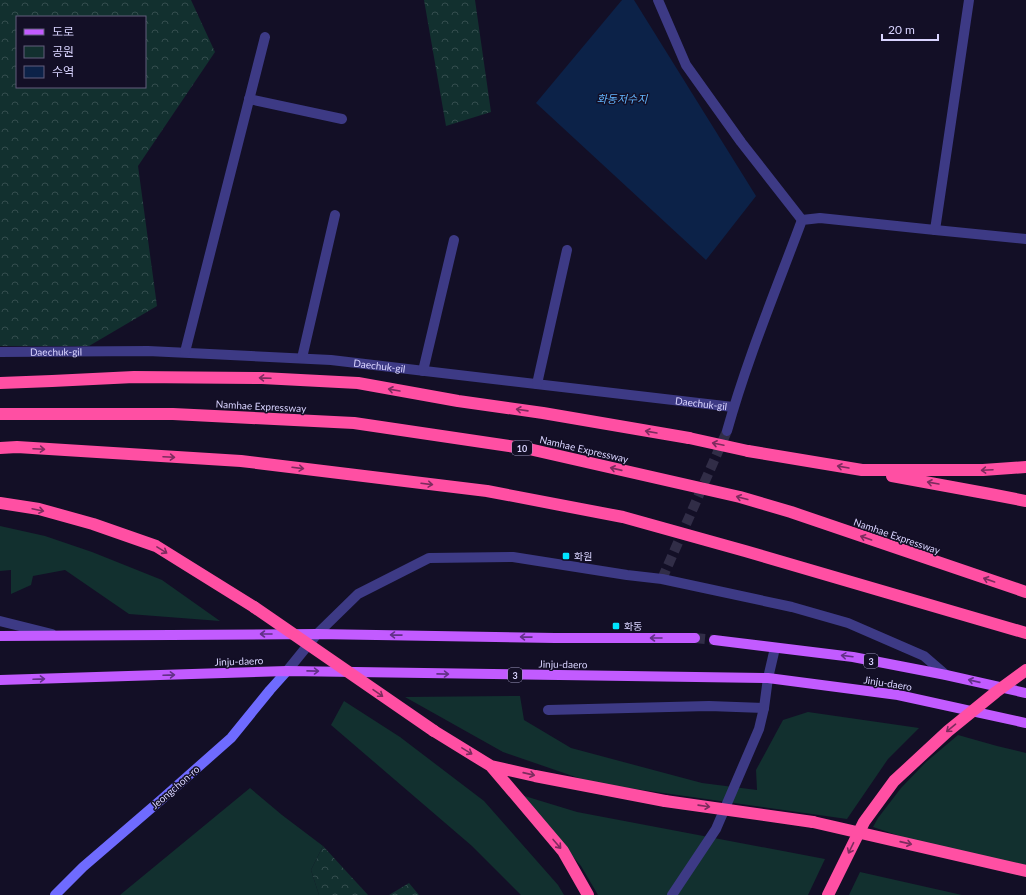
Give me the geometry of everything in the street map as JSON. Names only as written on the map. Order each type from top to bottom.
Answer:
[{"type":"highway","points":[[0,383],[142,377],[262,378],[358,383],[458,401],[543,413],[689,438],[1026,501]]},
{"type":"highway","name":"Namhae Expressway","points":[[0,414],[173,414],[354,423],[529,449],[747,499],[791,512],[1026,592]]},
{"type":"highway","points":[[0,448],[17,447],[241,461],[487,491],[623,517],[1026,633]]},
{"type":"highway","points":[[862,470],[983,470],[1026,467]]},
{"type":"highway","points":[[0,503],[39,509],[93,524],[156,546],[254,607],[434,731],[491,766],[563,850],[588,895]]},
{"type":"highway","points":[[828,895],[864,822],[894,781],[948,731],[1026,670]]},
{"type":"highway","points":[[491,766],[665,801],[813,822],[1026,871]]},
{"type":"main road","points":[[0,636],[317,634],[555,638],[695,638]]},
{"type":"main road","name":"Jinju-daero","points":[[714,640],[853,657],[946,675],[1026,693]]},
{"type":"main road","name":"Jinju-daero","points":[[0,680],[287,671],[768,678],[898,695],[1026,723]]},
{"type":"main road","name":"Jeongchon-ro","points":[[55,895],[83,867],[231,738],[287,671]]},
{"type":"street","points":[[658,0],[686,65],[741,142],[802,220]]},
{"type":"street","points":[[935,230],[969,0]]},
{"type":"street","points":[[185,352],[265,37]]},
{"type":"street","points":[[249,99],[342,119]]},
{"type":"street","points":[[302,358],[334,215]]},
{"type":"street","points":[[802,220],[820,218],[1026,239]]},
{"type":"street","points":[[733,408],[758,336],[802,220]]},
{"type":"street","points":[[423,371],[454,240]]},
{"type":"street","points":[[538,384],[567,250]]},
{"type":"street","name":"Daechuk-gil","points":[[0,352],[148,351],[331,360],[733,408],[727,430]]},
{"type":"street","points":[[287,671],[317,634],[358,594],[429,558],[513,557],[627,575],[662,578],[792,608],[848,623],[924,656],[946,675]]},
{"type":"street","points":[[0,621],[60,636]]},
{"type":"street","points":[[672,895],[716,829],[759,729],[775,648]]},
{"type":"street","points":[[548,710],[709,706],[764,708]]},
{"type":"green space","points":[[0,0],[191,0],[215,52],[138,166],[157,306],[89,346],[0,346]]},
{"type":"green space","points":[[424,0],[475,0],[491,112],[446,126]]},
{"type":"green space","points":[[0,526],[45,536],[92,552],[162,580],[220,621],[129,614],[65,570],[33,576],[31,585],[11,594],[11,570],[0,571]]},
{"type":"green space","points":[[520,696],[524,720],[571,748],[702,783],[757,790],[756,770],[783,720],[808,712],[919,728],[888,759],[847,819],[593,783],[503,752],[405,697]]},
{"type":"green space","points":[[344,701],[400,737],[484,801],[558,885],[564,895],[521,895],[472,846],[331,725]]},
{"type":"green space","points":[[958,735],[1026,753],[1026,876],[968,859],[873,827],[901,788],[926,762]]},
{"type":"green space","points":[[250,788],[282,815],[323,846],[311,870],[319,895],[120,895]]},
{"type":"green space","points":[[518,794],[577,812],[825,859],[808,895],[598,895],[581,866]]},
{"type":"green space","points":[[323,846],[368,895],[319,895],[311,870]]},
{"type":"green space","points":[[860,872],[962,895],[849,895]]},
{"type":"green space","points":[[409,883],[419,895],[389,895]]},
{"type":"water","name":"화동저수지","points":[[622,0],[634,0],[756,196],[706,260],[536,103]]},
{"type":"tunnel","points":[[662,579],[727,431]]},
{"type":"tunnel","points":[[695,638],[714,640]]},
{"type":"place","name":"화원","points":[[566,556]]},
{"type":"place","name":"화동","points":[[616,626]]}]
